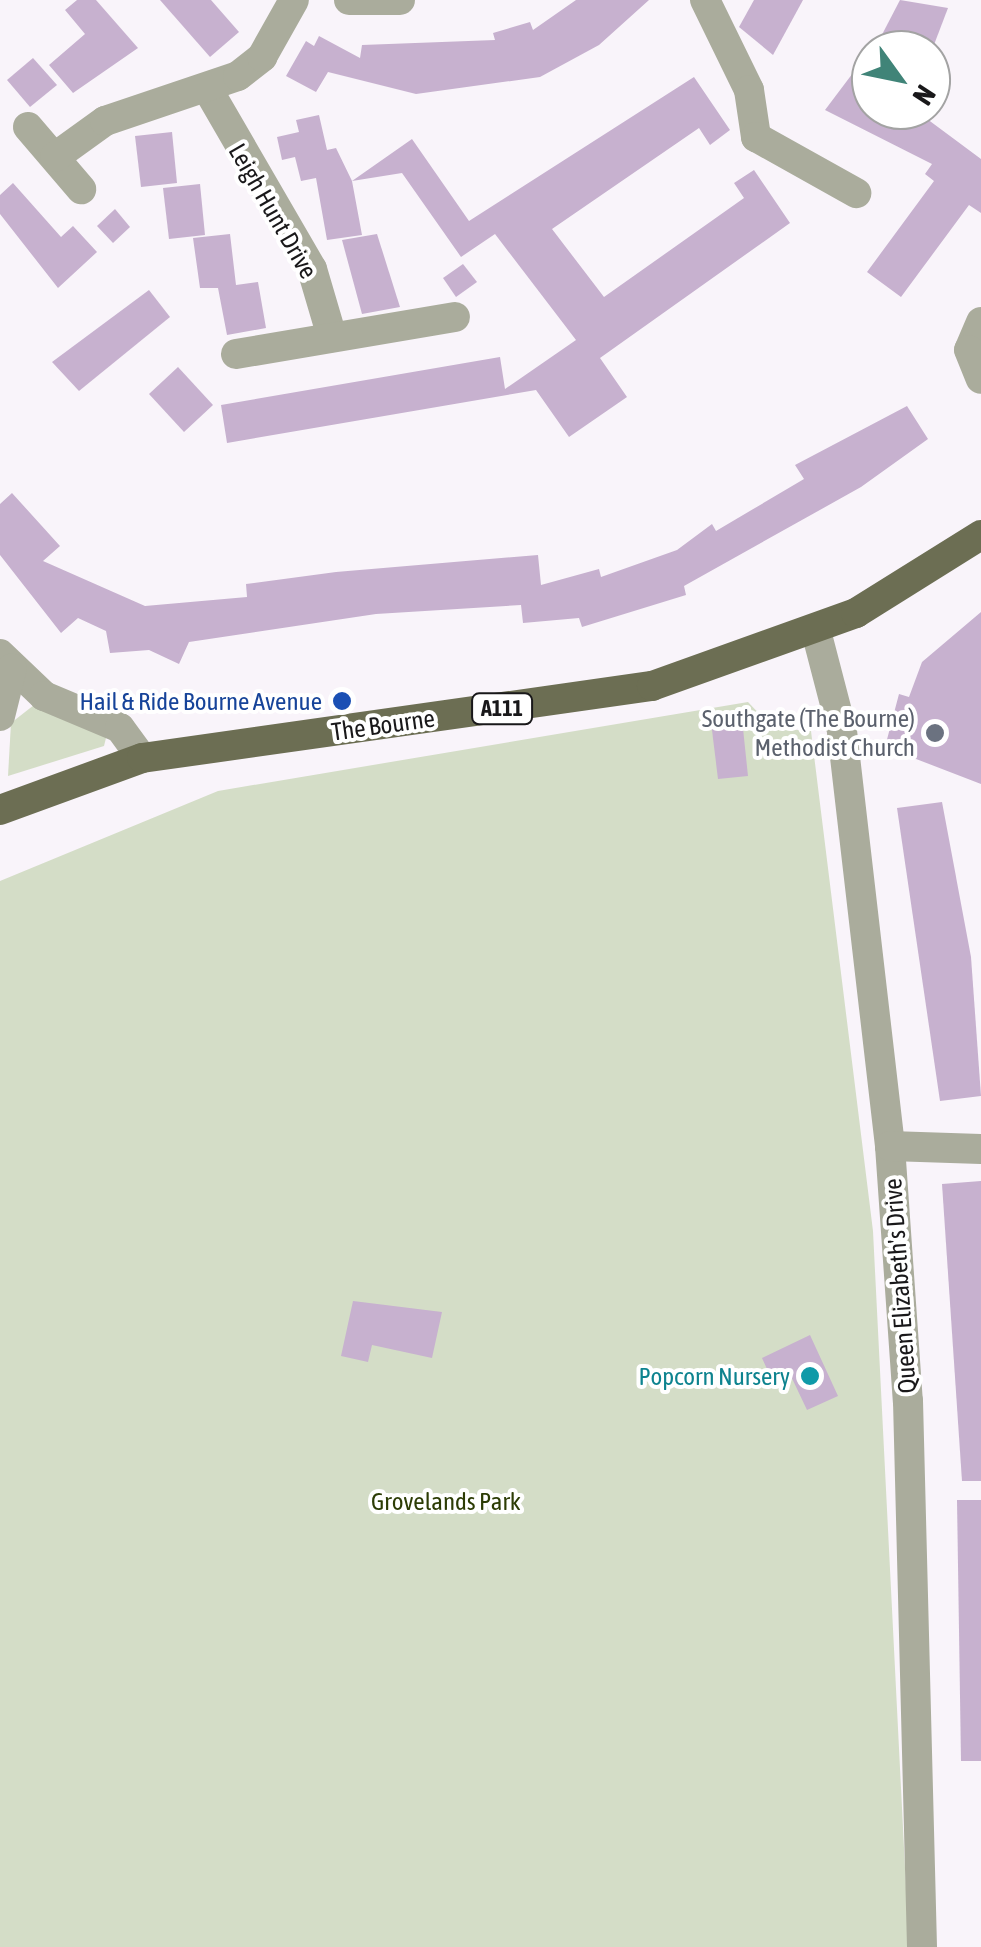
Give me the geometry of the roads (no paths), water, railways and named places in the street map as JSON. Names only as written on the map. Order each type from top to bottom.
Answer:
[{"type":"main road","name":"The Bourne","points":[[0,810],[142,758],[652,686],[816,631],[981,536]]},
{"type":"street","points":[[54,157],[105,122],[207,88],[262,58],[294,0]]},
{"type":"street","points":[[349,0],[400,0]]},
{"type":"street","points":[[705,0],[749,90],[756,137],[856,193]]},
{"type":"street","name":"Leigh Hunt Drive","points":[[207,88],[312,269],[332,337]]},
{"type":"street","points":[[28,127],[81,189]]},
{"type":"street","points":[[236,354],[454,317]]},
{"type":"street","points":[[981,322],[969,350],[981,380]]},
{"type":"street","name":"Queen Elizabeth's Drive","points":[[816,631],[842,731],[890,1146],[908,1401],[922,1947]]},
{"type":"street","points":[[6,661],[44,696],[120,728],[142,758]]},
{"type":"street","points":[[0,716],[6,661]]},
{"type":"street","points":[[890,1146],[981,1149]]},
{"type":"place","name":"Hail & Ride Bourne Avenue","points":[[342,701]]},
{"type":"place","name":"Southgate (The Bourne) Methodist Church","points":[[935,733]]},
{"type":"place","name":"Popcorn Nursery","points":[[810,1376]]},
{"type":"park label","name":"Grovelands Park","points":[[446,1501]]}]
